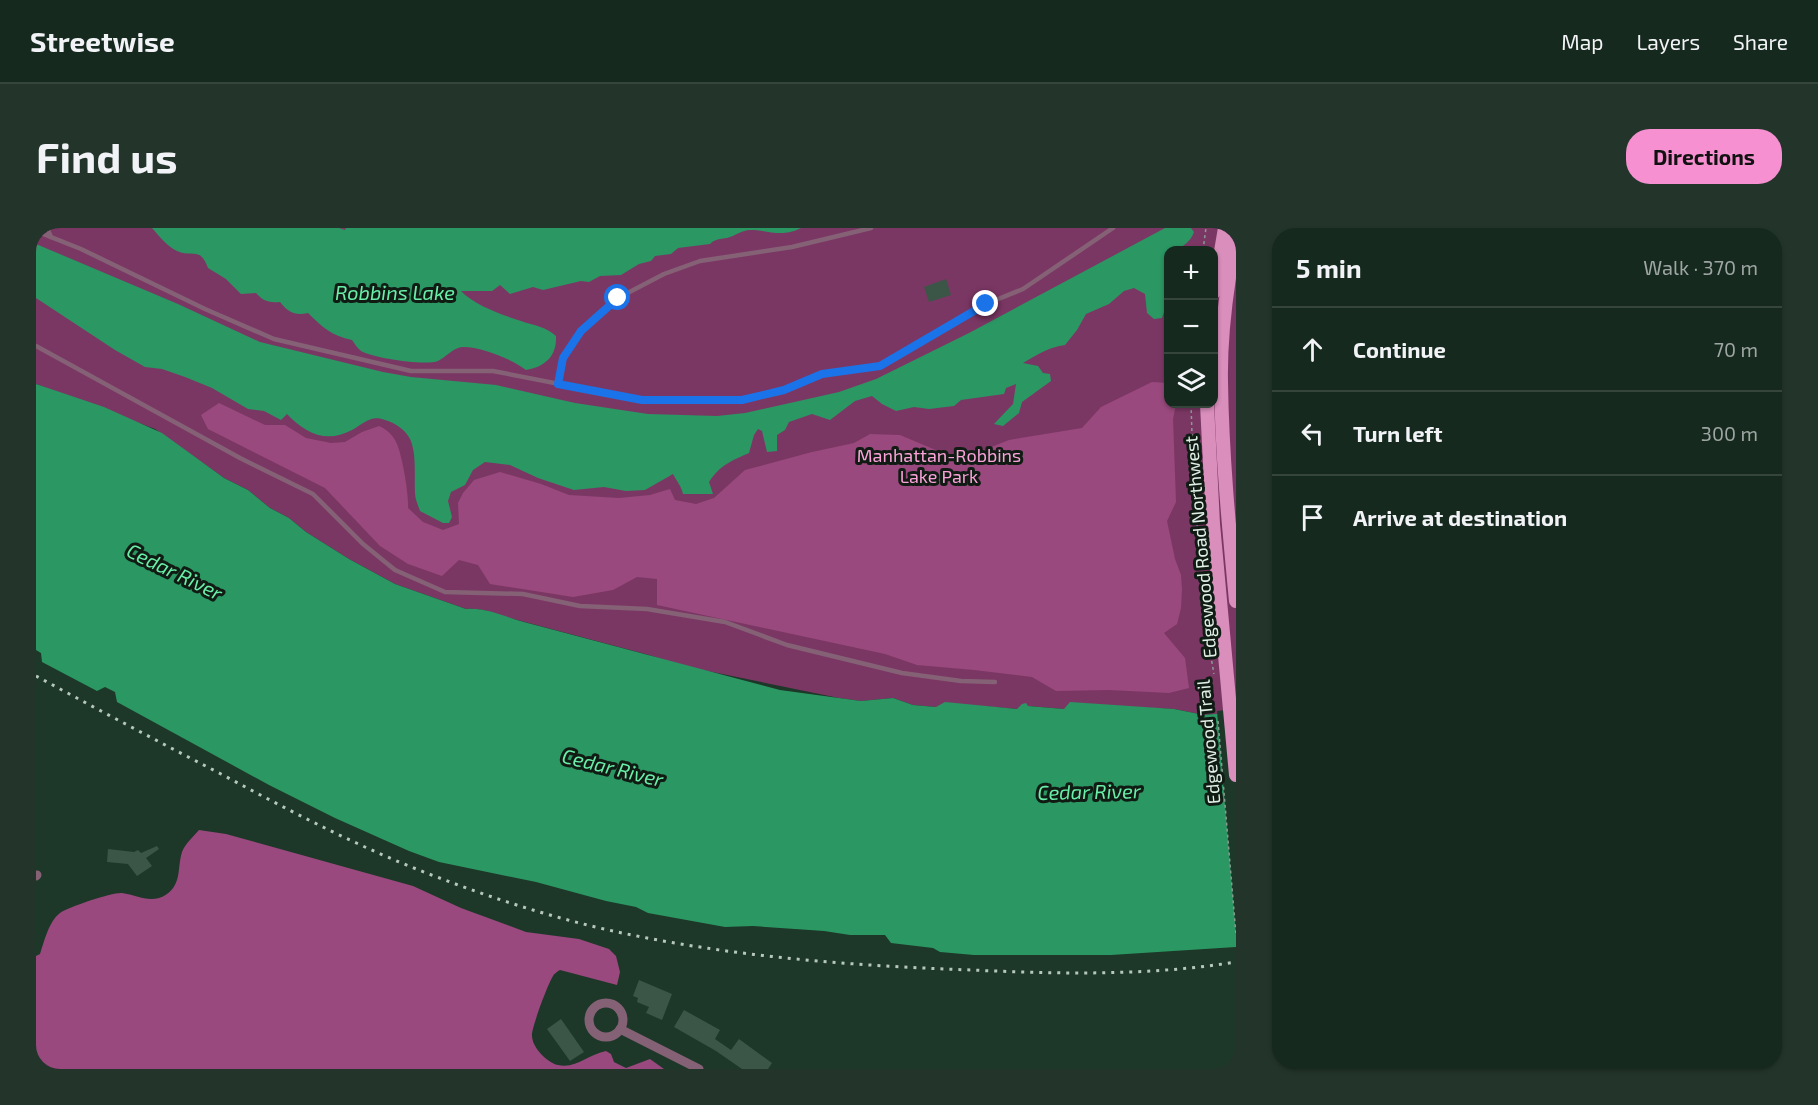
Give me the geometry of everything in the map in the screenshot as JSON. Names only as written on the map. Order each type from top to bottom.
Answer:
[{"type":"main road","points":[[1218,269],[1225,228]]},
{"type":"main road","name":"Edgewood Road Northwest","points":[[1236,237],[1225,309],[1221,381],[1228,523],[1236,601]]},
{"type":"main road","name":"Edgewood Road Northwest","points":[[1207,408],[1213,524],[1236,775]]},
{"type":"street","points":[[620,1029],[699,1069]]},
{"type":"lane","points":[[47,228],[51,237]]},
{"type":"lane","points":[[558,384],[563,358],[581,331],[618,298],[664,274],[700,261],[792,247],[870,228]]},
{"type":"lane","points":[[36,231],[81,249],[205,309],[274,339],[411,371],[493,371],[642,400],[742,400],[784,390],[822,374],[880,366],[986,304],[1023,289],[1113,228]]},
{"type":"lane","points":[[36,346],[240,458],[313,494],[363,544],[395,570],[445,592],[523,594],[580,606],[658,611],[724,622],[787,645],[902,673],[961,681],[995,682]]},
{"type":"path","points":[[1204,246],[1206,228]]},
{"type":"path","name":"Edgewood Trail","points":[[1191,408],[1194,493],[1208,639],[1214,677]]},
{"type":"path","name":"Edgewood Trail","points":[[1218,712],[1236,935]]},
{"type":"green space","name":"Manhattan-Robbins Lake Park","points":[[36,228],[1236,228],[1236,712],[1204,715],[1174,709],[1130,707],[1064,709],[1028,706],[1018,709],[980,706],[936,707],[913,705],[893,698],[861,701],[683,666],[489,611],[466,609],[395,584],[306,532],[248,490],[224,478],[155,429],[36,384]]},
{"type":"green space","points":[[1152,382],[1164,383],[1164,408],[1175,408],[1173,419],[1176,502],[1167,521],[1181,575],[1182,589],[1177,624],[1164,633],[1185,658],[1189,688],[1169,693],[1109,690],[1056,691],[1032,677],[917,665],[885,654],[657,605],[657,579],[637,577],[613,590],[573,597],[490,584],[478,565],[459,560],[442,576],[408,564],[380,546],[325,488],[208,429],[201,415],[219,403],[265,425],[285,425],[306,438],[331,443],[345,442],[362,432],[379,426],[395,439],[398,447],[405,474],[408,508],[423,522],[443,530],[459,524],[458,503],[474,480],[500,472],[569,495],[619,498],[650,495],[670,489],[675,500],[696,504],[714,498],[745,470],[854,443],[870,434],[900,435],[964,462],[984,450],[1009,440],[1082,428],[1101,407]]},
{"type":"green space","points":[[199,830],[226,834],[413,886],[461,908],[526,932],[579,939],[609,949],[616,956],[620,972],[617,985],[558,971],[551,980],[538,1013],[532,1039],[544,1057],[558,1065],[571,1065],[606,1051],[611,1054],[614,1062],[626,1068],[650,1059],[664,1069],[36,1069],[36,956],[40,954],[53,921],[65,910],[110,895],[122,893],[155,899],[167,894],[177,880],[183,849]]},
{"type":"water","name":"Robbins Lake","points":[[152,228],[339,228],[345,230],[346,228],[801,228],[787,233],[744,231],[710,244],[678,248],[671,254],[655,256],[651,261],[639,264],[621,275],[600,276],[589,282],[581,281],[543,290],[533,287],[510,294],[500,285],[492,291],[461,291],[473,301],[489,309],[544,328],[556,336],[552,355],[539,366],[526,370],[495,354],[469,347],[459,348],[438,361],[422,363],[367,354],[360,350],[352,340],[328,330],[308,313],[292,312],[280,302],[266,301],[256,293],[241,294],[226,279],[208,268],[202,257],[173,249]]},
{"type":"water","points":[[1165,228],[1191,228],[1194,232],[1182,246],[1164,246],[1164,312],[1162,318],[1154,319],[1147,313],[1145,294],[1134,288],[1124,291],[1109,304],[1086,314],[1065,345],[1049,349],[1023,363],[1038,366],[1043,373],[1050,374],[1051,381],[1022,402],[1019,413],[1003,426],[994,424],[1013,404],[1016,384],[1006,388],[1004,394],[961,400],[954,406],[929,409],[914,407],[896,411],[872,396],[855,401],[830,420],[812,414],[789,422],[785,430],[777,435],[777,451],[767,452],[762,431],[758,429],[749,453],[731,461],[713,476],[709,482],[713,494],[683,494],[673,474],[645,490],[626,491],[604,487],[574,490],[538,478],[510,465],[485,462],[473,470],[465,485],[451,492],[448,501],[452,517],[449,523],[443,523],[420,511],[415,495],[412,445],[405,432],[396,425],[375,418],[342,434],[325,436],[316,434],[301,426],[287,414],[281,420],[264,411],[248,409],[212,388],[185,377],[162,369],[145,367],[36,298],[36,244],[178,304],[260,342],[383,372],[496,385],[575,403],[648,414],[717,416],[745,413],[839,392],[876,379],[969,333]]},
{"type":"water","name":"Cedar River","points":[[36,384],[104,407],[162,433],[224,478],[248,490],[270,508],[289,518],[306,532],[349,559],[395,584],[466,609],[488,611],[780,690],[861,701],[893,698],[913,705],[936,707],[945,702],[1017,709],[1026,703],[1028,706],[1064,709],[1070,702],[1174,709],[1204,715],[1236,712],[1236,947],[1111,955],[974,955],[940,952],[933,948],[891,943],[885,935],[850,935],[753,926],[725,927],[648,913],[636,907],[536,882],[439,862],[335,818],[269,785],[117,702],[115,692],[105,687],[97,691],[42,662],[41,653],[36,650]]},
{"type":"pier","points":[[1236,709],[1236,935],[1217,711]]},
{"type":"building","points":[[946,279],[951,295],[929,302],[924,287]]},
{"type":"building","points":[[157,846],[159,849],[146,858],[152,866],[137,876],[128,864],[107,862],[108,849],[134,852],[138,850],[141,853]]},
{"type":"building","points":[[639,980],[672,994],[662,1020],[646,1013],[649,1007],[637,1002],[638,998],[633,996]]},
{"type":"building","points":[[684,1010],[720,1030],[715,1039],[731,1050],[739,1039],[772,1063],[768,1069],[742,1069],[674,1027]]},
{"type":"building","points":[[561,1019],[584,1052],[570,1061],[547,1029]]},
{"type":"railway","points":[[36,676],[274,802],[382,854],[486,895],[587,925],[678,944],[720,950],[804,960],[887,966],[1104,973],[1170,970],[1236,962]]},
{"type":"route","points":[[618,298],[581,331],[563,358],[558,384],[642,400],[742,400],[784,390],[822,374],[880,366],[986,304]]}]
